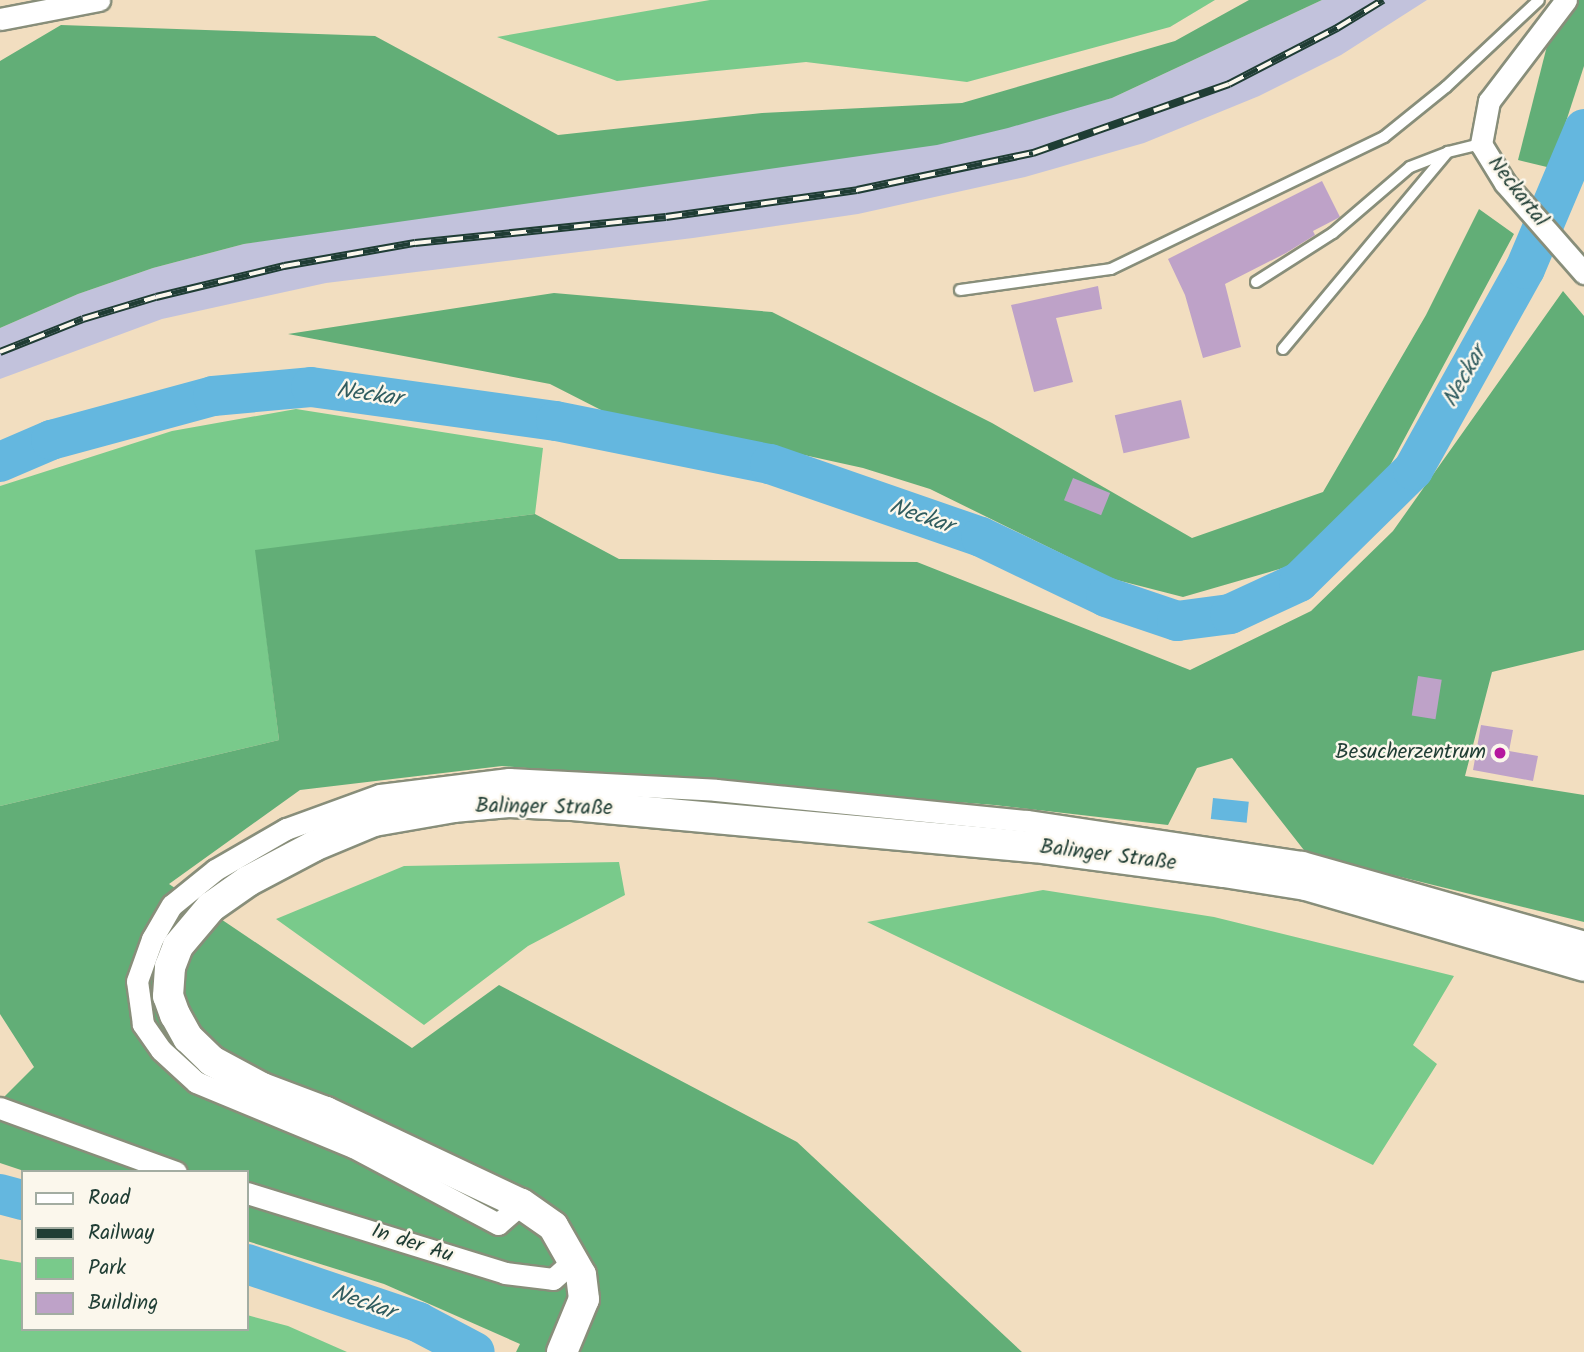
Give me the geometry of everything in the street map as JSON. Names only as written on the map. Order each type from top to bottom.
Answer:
[{"type":"main road","name":"Balinger Straße","points":[[567,1340],[584,1299],[582,1275],[553,1226],[521,1204],[326,1112],[262,1088],[212,1061],[196,1046],[175,1015],[169,996],[170,967],[178,946],[211,907],[247,881],[303,851],[374,821],[453,807],[509,802],[571,805],[1034,847],[1224,872],[1306,885],[1584,966]]},
{"type":"street","points":[[0,6],[4,0]]},
{"type":"street","points":[[0,19],[99,0]]},
{"type":"street","name":"Neckartal","points":[[1566,0],[1489,101],[1481,144],[1505,183],[1584,273]]},
{"type":"street","points":[[521,1204],[498,1224],[353,1147],[196,1082],[161,1049],[143,1024],[138,992],[137,981],[152,939],[172,905],[215,870],[286,829],[380,795],[509,779],[716,790],[1027,821],[1289,860],[1527,923],[1584,942]]},
{"type":"street","points":[[0,1108],[170,1170]]},
{"type":"street","name":"In der Au","points":[[248,1193],[505,1273],[553,1279],[573,1261]]},
{"type":"lane","points":[[960,290],[1111,269],[1384,137],[1446,87],[1539,0]]},
{"type":"lane","points":[[1256,282],[1333,233],[1410,167],[1448,152],[1481,144]]},
{"type":"lane","points":[[1283,349],[1448,152]]},
{"type":"shaded area","points":[[1322,0],[1427,0],[1341,55],[1259,96],[1144,143],[1025,177],[858,214],[693,238],[326,283],[162,319],[0,379],[0,328],[78,294],[153,268],[244,244],[318,231],[937,144],[1112,98]]},
{"type":"green space","points":[[710,0],[1215,0],[1170,27],[967,82],[806,62],[617,81],[497,37]]},
{"type":"green space","points":[[1249,0],[1322,0],[1112,98],[1008,128],[937,145],[244,244],[153,268],[78,294],[0,328],[0,61],[61,25],[375,36],[558,135],[762,113],[962,103],[1175,41]]},
{"type":"green space","points":[[1577,0],[1584,0],[1584,66],[1551,168],[1518,160],[1550,34]]},
{"type":"green space","points":[[1479,209],[1514,234],[1387,471],[1290,566],[1183,597],[1113,579],[930,489],[863,468],[603,411],[550,384],[288,334],[554,293],[772,312],[992,423],[1192,538],[1323,492],[1426,315]]},
{"type":"green space","points":[[1563,291],[1584,316],[1584,650],[1492,672],[1465,776],[1584,795],[1584,922],[1307,854],[1232,758],[1197,768],[1168,825],[994,805],[502,766],[300,790],[169,884],[412,1048],[499,985],[797,1142],[1022,1352],[516,1352],[520,1344],[384,1284],[248,1241],[248,1170],[21,1170],[0,1163],[0,1101],[34,1067],[0,1014],[0,806],[279,740],[255,550],[535,514],[619,559],[917,562],[1190,670],[1311,611],[1393,531]]},
{"type":"green space","points":[[296,409],[543,448],[535,514],[256,551],[279,740],[0,806],[0,486],[172,431]]},
{"type":"green space","points":[[619,862],[625,895],[528,946],[424,1025],[276,919],[404,866]]},
{"type":"green space","points":[[1043,890],[1214,917],[1454,976],[1413,1045],[1437,1064],[1373,1165],[867,922]]},
{"type":"green space","points":[[0,1259],[21,1263],[21,1331],[248,1331],[248,1315],[288,1326],[347,1352],[0,1352]]},
{"type":"water","points":[[1213,798],[1249,802],[1247,823],[1211,819]]},
{"type":"building","points":[[1322,181],[1340,217],[1313,231],[1315,235],[1286,253],[1225,284],[1241,347],[1203,358],[1185,295],[1168,259]]},
{"type":"building","points":[[1098,286],[1102,309],[1056,318],[1073,382],[1034,392],[1011,305]]},
{"type":"building","points":[[1181,400],[1190,438],[1124,453],[1115,415]]},
{"type":"building","points":[[1073,478],[1110,493],[1101,515],[1064,500]]},
{"type":"building","points":[[1418,676],[1442,680],[1435,719],[1412,716]]},
{"type":"building","name":"Besucherzentrum","points":[[1481,725],[1513,730],[1509,751],[1538,756],[1533,781],[1473,770]]},
{"type":"waterway","name":"Neckar","points":[[0,462],[51,440],[213,396],[311,387],[556,421],[770,464],[981,537],[1106,597],[1177,621],[1230,614],[1299,582],[1413,470],[1525,269],[1584,129]]},
{"type":"waterway","name":"Neckar","points":[[0,1194],[21,1199]]},
{"type":"waterway","name":"Neckar","points":[[248,1264],[418,1322],[475,1352]]},
{"type":"railway","points":[[0,352],[83,319],[156,297],[284,266],[415,243],[666,217],[857,190],[1033,153],[1229,84],[1337,28],[1383,0]]},
{"type":"place","name":"Besucherzentrum","points":[[1500,753]]}]
